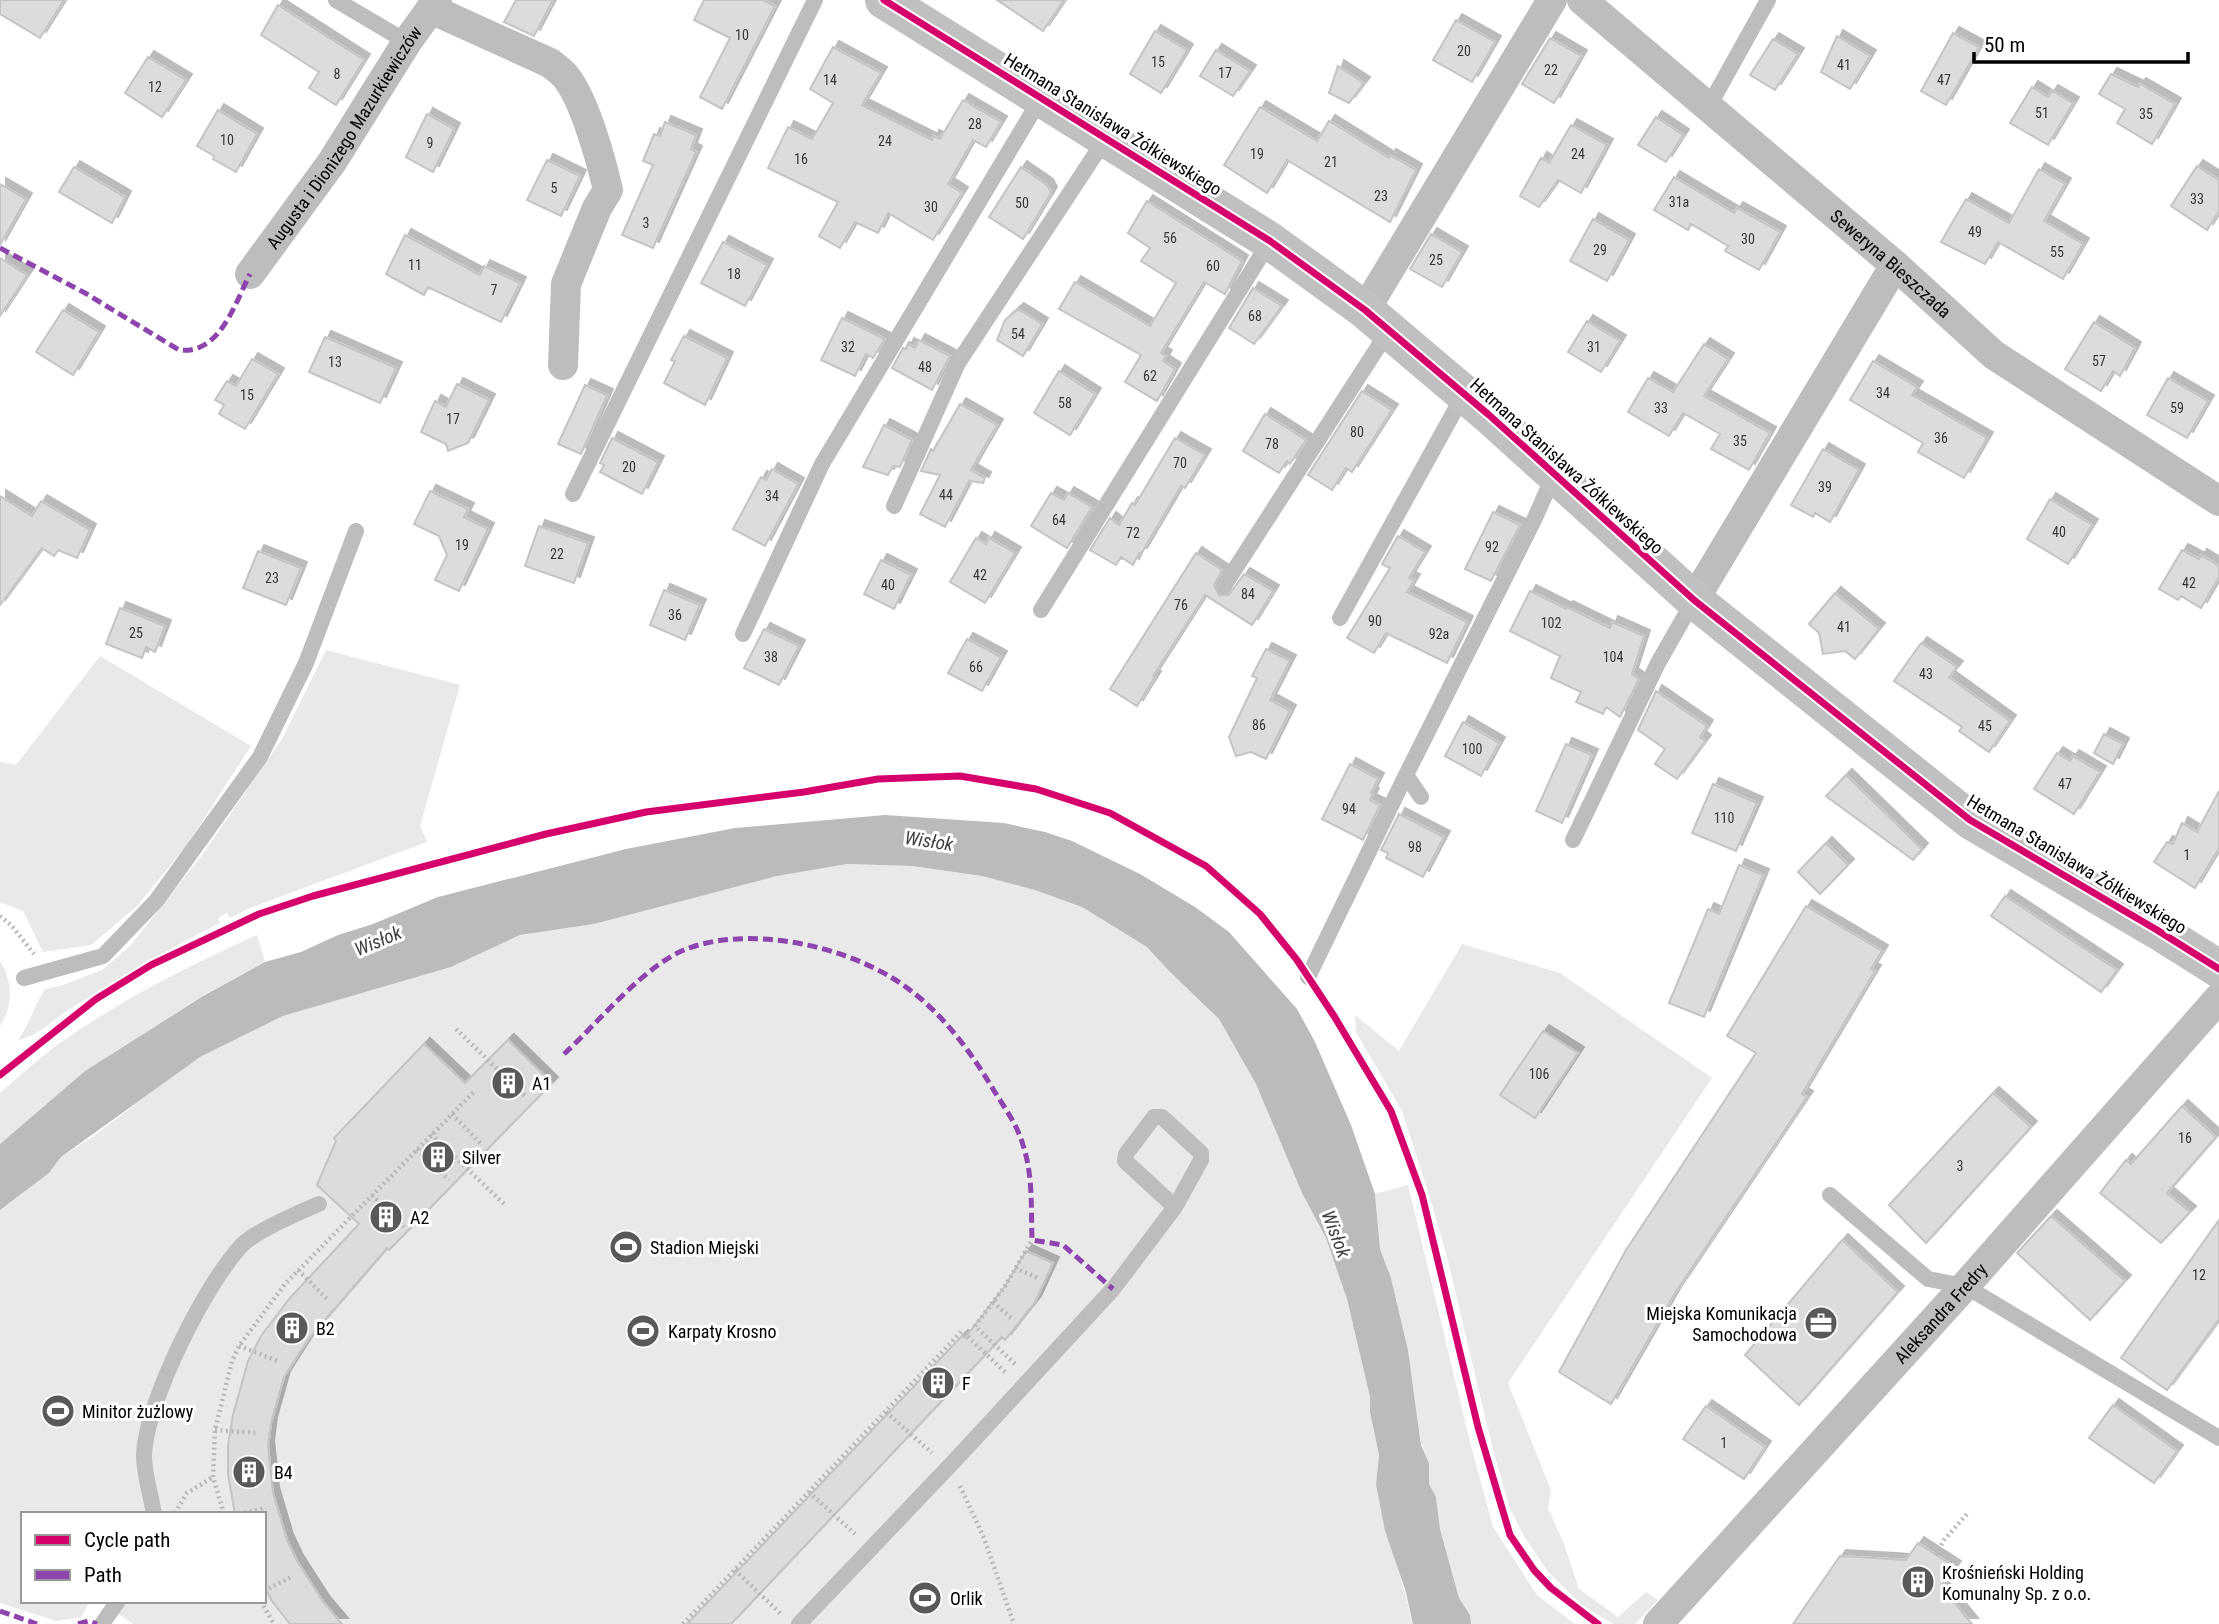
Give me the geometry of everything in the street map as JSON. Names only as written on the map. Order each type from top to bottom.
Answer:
[{"type":"street","name":"Hetmana Stanisława Żółkiewskiego","points":[[884,0],[1270,241],[1377,320],[1464,394],[1694,600],[1970,820],[2219,969]]},
{"type":"street","points":[[1377,320],[1552,0]]},
{"type":"street","name":"Seweryna Bieszczada","points":[[1582,0],[1895,265],[1994,355],[2219,501]]},
{"type":"street","name":"Augusta i Dionizego Mazurkiewiczów","points":[[250,274],[332,162],[407,41],[434,5]]},
{"type":"street","points":[[434,5],[550,63],[566,76],[601,156],[608,190],[597,208],[566,284],[563,365]]},
{"type":"street","points":[[1694,600],[1895,265]]},
{"type":"street","name":"Aleksandra Fredry","points":[[1658,1624],[1965,1286],[2219,998]]},
{"type":"lane","points":[[336,0],[407,41]]},
{"type":"lane","points":[[573,494],[815,0]]},
{"type":"lane","points":[[1709,106],[1768,0]]},
{"type":"lane","points":[[743,634],[822,464],[1041,98]]},
{"type":"lane","points":[[894,506],[958,363],[1106,138]]},
{"type":"lane","points":[[1041,610],[1270,241]]},
{"type":"lane","points":[[1224,586],[1377,320]]},
{"type":"lane","points":[[1340,618],[1464,394]]},
{"type":"lane","points":[[1308,977],[1554,475]]},
{"type":"lane","points":[[24,978],[103,956],[156,901],[260,757],[306,663],[356,531]]},
{"type":"lane","points":[[1573,840],[1658,663],[1694,600]]},
{"type":"lane","points":[[1406,775],[1421,797]]},
{"type":"lane","points":[[799,1624],[1113,1289],[1175,1208],[1201,1160],[1201,1153],[1162,1117],[1154,1117],[1126,1154],[1125,1161],[1175,1208]]},
{"type":"lane","points":[[1830,1195],[1928,1279],[1965,1286],[2219,1438]]},
{"type":"lane","points":[[154,1512],[144,1456],[155,1403],[207,1293],[244,1243],[289,1216],[319,1204]]},
{"type":"lane","points":[[102,1624],[117,1603]]},
{"type":"path","points":[[0,916],[42,960]]},
{"type":"path","points":[[456,1029],[527,1098]]},
{"type":"path","points":[[223,1512],[213,1477],[215,1430],[232,1361],[239,1346],[285,1284],[475,1091]]},
{"type":"path","points":[[452,1114],[482,1144]]},
{"type":"path","points":[[431,1135],[505,1205]]},
{"type":"path","points":[[418,1149],[449,1180]]},
{"type":"path","points":[[372,1195],[404,1227]]},
{"type":"path","points":[[1026,1384],[975,1326],[1032,1240]]},
{"type":"path","points":[[1015,1268],[1038,1278]]},
{"type":"path","points":[[298,1270],[327,1299]]},
{"type":"path","points":[[993,1302],[1011,1318]]},
{"type":"path","points":[[683,1624],[962,1331],[1026,1384]]},
{"type":"path","points":[[239,1346],[278,1361]]},
{"type":"path","points":[[886,1412],[948,1467],[962,1488],[984,1538],[1014,1624]]},
{"type":"path","points":[[215,1430],[257,1433]]},
{"type":"path","points":[[176,1512],[187,1493],[213,1477]]},
{"type":"path","points":[[809,1492],[870,1549]]},
{"type":"path","points":[[248,1512],[266,1508]]},
{"type":"path","points":[[1936,1555],[1944,1540],[1966,1514]]},
{"type":"path","points":[[734,1570],[791,1624]]},
{"type":"path","points":[[266,1590],[291,1577]]},
{"type":"path","points":[[262,1603],[274,1624]]},
{"type":"shaded area","points":[[326,650],[460,685],[420,826],[427,842],[250,908],[230,918],[227,913],[218,918],[220,923],[127,974],[66,1011],[33,1035],[18,1040],[45,989],[102,970],[130,946],[202,855],[282,739]]},
{"type":"shaded area","points":[[100,656],[251,746],[187,845],[137,906],[91,945],[43,952],[23,911],[0,902],[0,762],[16,765]]},
{"type":"shaded area","name":"Stadion Miejski","points":[[847,864],[912,866],[982,876],[1035,890],[1082,907],[1147,947],[1219,1019],[1256,1084],[1302,1193],[1326,1238],[1347,1299],[1370,1397],[1370,1412],[1379,1455],[1376,1484],[1413,1624],[133,1624],[103,1603],[266,1603],[266,1512],[21,1512],[21,1603],[89,1603],[81,1617],[56,1621],[0,1603],[0,1210],[49,1173],[61,1157],[94,1136],[172,1076],[200,1057],[283,1016],[451,967],[520,935],[594,924],[777,876]]},
{"type":"shaded area","points":[[257,935],[265,962],[202,996],[85,1071],[0,1144],[0,1093],[46,1053],[97,1018],[142,992]]},
{"type":"shaded area","points":[[1462,944],[1560,973],[1712,1078],[1508,1383],[1551,1490],[1548,1508],[1579,1589],[1618,1617],[1646,1592],[1658,1600],[1635,1624],[1613,1624],[1582,1605],[1549,1573],[1525,1538],[1510,1509],[1493,1450],[1446,1253],[1427,1188],[1402,1111],[1356,1032],[1355,1015],[1399,1051]]},
{"type":"shaded area","points":[[0,961],[7,976],[10,993],[0,1026]]},
{"type":"shaded area","points":[[1408,1185],[1493,1527],[1537,1595],[1575,1624],[1471,1624],[1470,1615],[1459,1598],[1440,1529],[1436,1497],[1429,1485],[1429,1463],[1421,1443],[1408,1350],[1391,1278],[1380,1249],[1375,1194]]},
{"type":"water","name":"Wisłok","points":[[885,815],[1004,823],[1072,841],[1140,874],[1195,907],[1229,932],[1297,1009],[1315,1042],[1351,1125],[1375,1194],[1380,1249],[1391,1278],[1408,1350],[1421,1445],[1429,1463],[1429,1484],[1436,1497],[1440,1529],[1459,1598],[1470,1615],[1471,1624],[1413,1624],[1405,1589],[1385,1531],[1376,1484],[1379,1455],[1370,1412],[1370,1397],[1347,1299],[1326,1238],[1302,1193],[1256,1084],[1219,1019],[1147,947],[1082,907],[1035,890],[982,876],[912,866],[847,864],[777,876],[594,924],[520,935],[451,967],[283,1016],[200,1057],[61,1157],[49,1173],[0,1210],[0,1144],[85,1071],[203,996],[265,962],[301,952],[438,897],[626,849],[735,828]]},
{"type":"building","points":[[0,0],[64,0],[40,38],[0,14]]},
{"type":"building","points":[[516,0],[553,0],[534,36],[504,22]]},
{"type":"building","points":[[704,0],[763,0],[775,6],[722,109],[700,97],[730,38],[694,20]]},
{"type":"building","points":[[997,0],[1064,0],[1043,31]]},
{"type":"building","points":[[278,5],[364,60],[336,105],[309,88],[319,72],[261,35]]},
{"type":"building","points":[[1456,20],[1495,42],[1472,82],[1433,60]]},
{"type":"building","points":[[1155,31],[1187,50],[1161,93],[1130,74]]},
{"type":"building","points":[[1953,33],[1979,47],[1946,105],[1921,91]]},
{"type":"building","points":[[1837,36],[1870,56],[1850,89],[1821,72]]},
{"type":"building","points":[[1550,38],[1581,56],[1554,103],[1522,84]]},
{"type":"building","points":[[1773,39],[1798,54],[1775,90],[1750,75]]},
{"type":"building","points":[[833,47],[881,73],[862,105],[932,140],[933,136],[940,139],[963,100],[1001,122],[986,147],[973,140],[948,184],[962,193],[933,240],[888,213],[878,233],[855,222],[840,248],[819,236],[838,202],[768,168],[788,127],[812,139],[833,103],[810,89]]},
{"type":"building","points":[[1216,50],[1250,71],[1233,96],[1200,76]]},
{"type":"building","points":[[148,57],[186,80],[162,117],[125,93]]},
{"type":"building","points":[[1338,66],[1364,83],[1349,103],[1329,93]]},
{"type":"building","points":[[2111,74],[2138,87],[2140,84],[2175,104],[2152,144],[2117,123],[2125,109],[2099,94]]},
{"type":"building","points":[[2032,87],[2048,97],[2052,91],[2073,103],[2048,145],[2010,123]]},
{"type":"building","points":[[1260,107],[1317,141],[1329,121],[1389,158],[1390,155],[1416,170],[1390,222],[1287,160],[1267,193],[1224,165]]},
{"type":"building","points":[[218,110],[257,134],[236,172],[197,146]]},
{"type":"building","points":[[427,114],[454,129],[433,172],[406,157]]},
{"type":"building","points":[[1656,117],[1683,135],[1666,162],[1638,145]]},
{"type":"building","points":[[665,122],[696,135],[691,149],[696,152],[653,248],[622,235],[653,165],[643,161],[654,134],[660,136]]},
{"type":"building","points":[[1571,125],[1607,145],[1581,193],[1558,180],[1539,207],[1520,196],[1541,158],[1549,163]]},
{"type":"building","points":[[547,160],[580,176],[561,216],[527,200]]},
{"type":"building","points":[[2197,166],[2219,180],[2219,211],[2207,230],[2171,206]]},
{"type":"building","points":[[74,167],[125,197],[112,223],[59,192]]},
{"type":"building","points":[[1021,167],[1047,185],[1051,193],[1023,239],[989,217]]},
{"type":"building","points":[[2039,169],[2065,184],[2044,221],[2083,244],[2063,279],[1998,242],[1985,264],[1941,242],[1966,199],[2009,223]]},
{"type":"building","points":[[1674,177],[1734,213],[1737,208],[1780,232],[1759,270],[1725,251],[1728,246],[1691,224],[1688,230],[1654,210]]},
{"type":"building","points":[[0,184],[26,199],[0,245]]},
{"type":"building","points":[[1147,201],[1242,261],[1225,294],[1204,282],[1161,353],[1166,356],[1163,361],[1175,369],[1157,401],[1125,382],[1141,355],[1059,309],[1075,282],[1150,326],[1176,283],[1141,261],[1150,248],[1128,233]]},
{"type":"building","points":[[1593,219],[1629,240],[1607,281],[1570,261]]},
{"type":"building","points":[[1431,234],[1462,252],[1442,287],[1410,269]]},
{"type":"building","points":[[405,235],[480,275],[484,266],[520,283],[501,322],[428,287],[424,295],[386,274]]},
{"type":"building","points":[[723,242],[767,265],[745,306],[701,283]]},
{"type":"building","points":[[0,258],[27,275],[0,316]]},
{"type":"building","points":[[1253,288],[1282,306],[1254,344],[1229,328]]},
{"type":"building","points":[[1018,309],[1042,324],[1023,356],[997,340],[1005,320]]},
{"type":"building","points":[[63,310],[99,332],[73,375],[36,352]]},
{"type":"building","points":[[842,318],[885,339],[873,358],[866,354],[855,376],[821,360]]},
{"type":"building","points":[[1587,321],[1620,341],[1601,372],[1568,352]]},
{"type":"building","points":[[2094,322],[2135,348],[2120,376],[2113,371],[2101,391],[2065,369]]},
{"type":"building","points":[[684,336],[727,358],[705,405],[664,383],[675,361],[671,360]]},
{"type":"building","points":[[325,337],[396,368],[380,403],[309,372]]},
{"type":"building","points":[[919,340],[950,356],[932,390],[892,368],[903,348],[906,349],[908,344],[915,348]]},
{"type":"building","points":[[1704,344],[1728,359],[1704,396],[1770,433],[1749,470],[1711,449],[1720,434],[1683,413],[1669,436],[1628,412],[1648,378],[1673,392]]},
{"type":"building","points":[[252,359],[278,374],[245,429],[219,414],[224,405],[215,400],[227,381],[236,386]]},
{"type":"building","points":[[1873,361],[1917,387],[1912,395],[1987,438],[1964,478],[1918,452],[1923,443],[1850,400]]},
{"type":"building","points":[[1059,371],[1095,394],[1070,435],[1034,413]]},
{"type":"building","points":[[2168,378],[2208,401],[2187,438],[2147,415]]},
{"type":"building","points":[[457,384],[489,400],[468,443],[448,451],[446,444],[421,432],[435,401],[446,407]]},
{"type":"building","points":[[585,385],[607,395],[581,454],[558,444]]},
{"type":"building","points":[[1362,391],[1392,410],[1352,472],[1346,468],[1332,490],[1308,475]]},
{"type":"building","points":[[960,404],[997,425],[971,470],[985,478],[983,483],[969,481],[945,527],[920,514],[940,475],[921,471],[931,449],[933,451]]},
{"type":"building","points":[[1265,414],[1306,440],[1290,464],[1287,461],[1279,473],[1243,451]]},
{"type":"building","points":[[884,425],[912,440],[900,467],[893,466],[888,475],[863,467]]},
{"type":"building","points":[[612,438],[658,462],[642,494],[600,472],[604,465],[600,463]]},
{"type":"building","points":[[1175,438],[1205,455],[1185,488],[1181,486],[1133,565],[1121,557],[1116,565],[1090,550],[1110,518],[1119,525],[1132,503],[1135,505]]},
{"type":"building","points":[[1823,449],[1859,470],[1830,522],[1815,513],[1813,517],[1791,505]]},
{"type":"building","points":[[772,469],[798,484],[765,546],[733,529],[761,477],[766,480]]},
{"type":"building","points":[[430,491],[468,509],[464,517],[488,529],[459,591],[435,580],[447,555],[439,536],[414,524]]},
{"type":"building","points":[[1051,493],[1064,500],[1068,493],[1092,507],[1067,548],[1031,526]]},
{"type":"building","points":[[0,496],[32,516],[41,501],[90,530],[77,558],[58,550],[54,556],[42,548],[0,605]]},
{"type":"building","points":[[2050,499],[2092,525],[2068,564],[2027,539]]},
{"type":"building","points":[[1493,512],[1520,525],[1491,581],[1465,569]]},
{"type":"building","points":[[539,526],[588,543],[574,583],[525,566]]},
{"type":"building","points":[[1398,536],[1425,552],[1409,578],[1414,580],[1407,592],[1467,622],[1447,663],[1386,633],[1374,653],[1347,638],[1390,568],[1382,564]]},
{"type":"building","points":[[976,538],[986,544],[989,538],[1015,553],[985,603],[950,582]]},
{"type":"building","points":[[2182,550],[2199,559],[2201,555],[2219,566],[2219,577],[2201,608],[2181,596],[2178,600],[2159,589]]},
{"type":"building","points":[[258,551],[301,568],[286,605],[243,588]]},
{"type":"building","points":[[1196,553],[1222,570],[1214,585],[1219,595],[1229,595],[1244,574],[1273,591],[1252,625],[1205,595],[1137,706],[1110,689]]},
{"type":"building","points":[[881,560],[911,575],[894,609],[864,594]]},
{"type":"building","points":[[664,590],[700,605],[685,640],[650,625]]},
{"type":"building","points":[[1530,591],[1610,628],[1612,622],[1644,636],[1632,674],[1639,679],[1620,717],[1606,707],[1603,714],[1576,702],[1581,692],[1551,678],[1560,656],[1510,631]]},
{"type":"building","points":[[1835,593],[1879,629],[1855,659],[1845,651],[1823,654],[1819,633],[1809,624]]},
{"type":"building","points":[[120,608],[165,626],[155,652],[146,647],[142,658],[106,644]]},
{"type":"building","points":[[764,629],[799,646],[779,685],[744,668]]},
{"type":"building","points":[[967,639],[1001,657],[982,691],[948,673]]},
{"type":"building","points":[[1921,643],[1957,667],[1949,677],[2010,721],[1989,752],[1959,731],[1962,727],[1894,681]]},
{"type":"building","points":[[1266,649],[1290,661],[1270,700],[1290,711],[1266,759],[1251,752],[1236,756],[1229,737],[1257,678],[1252,676]]},
{"type":"building","points":[[1656,691],[1707,726],[1700,737],[1705,741],[1677,779],[1655,764],[1665,749],[1638,730]]},
{"type":"building","points":[[1463,722],[1499,743],[1481,776],[1445,756]]},
{"type":"building","points":[[2104,734],[2123,744],[2113,764],[2094,753]]},
{"type":"building","points":[[1566,744],[1592,755],[1562,823],[1536,811]]},
{"type":"building","points":[[2057,753],[2070,761],[2073,756],[2100,772],[2074,814],[2034,789]]},
{"type":"building","points":[[1350,764],[1378,779],[1370,800],[1380,805],[1363,840],[1322,819]]},
{"type":"building","points":[[1846,775],[1922,849],[1913,860],[1826,796]]},
{"type":"building","points":[[1713,784],[1757,803],[1736,851],[1692,833]]},
{"type":"building","points":[[2219,791],[2219,848],[2195,888],[2154,862],[2167,842],[2173,844],[2182,823],[2197,832]]},
{"type":"building","points":[[1399,814],[1444,837],[1423,877],[1386,858],[1388,853],[1381,850]]},
{"type":"building","points":[[1826,843],[1848,865],[1820,894],[1798,872]]},
{"type":"building","points":[[1739,865],[1763,875],[1704,1017],[1669,1003],[1708,909],[1719,914]]},
{"type":"building","points":[[2005,896],[2117,970],[2101,992],[1991,916]]},
{"type":"building","points":[[1806,906],[1882,951],[1871,969],[1875,971],[1802,1094],[1807,1097],[1675,1293],[1611,1404],[1559,1372],[1626,1250],[1756,1053],[1727,1036]]},
{"type":"building","points":[[1543,1031],[1578,1053],[1535,1118],[1500,1095]]},
{"type":"building","points":[[508,1040],[552,1083],[389,1250],[387,1248],[309,1338],[284,1377],[271,1423],[268,1446],[273,1493],[287,1540],[297,1561],[324,1603],[342,1624],[290,1624],[266,1590],[266,1512],[235,1512],[228,1474],[228,1445],[233,1415],[248,1361],[261,1336],[290,1298],[359,1224],[317,1185],[336,1141],[334,1138],[424,1044],[465,1083]]},
{"type":"building","points":[[1993,1093],[2031,1127],[1926,1243],[1889,1205]]},
{"type":"building","points":[[2182,1106],[2216,1137],[2167,1193],[2190,1212],[2161,1243],[2100,1193],[2126,1160],[2131,1164]]},
{"type":"building","points":[[2051,1216],[2125,1281],[2090,1320],[2017,1253]]},
{"type":"building","points":[[2219,1220],[2219,1319],[2167,1390],[2121,1358]]},
{"type":"building","name":"Miejska Komunikacja Samochodowa","points":[[1842,1240],[1898,1292],[1799,1405],[1745,1355]]},
{"type":"building","points":[[1026,1251],[1053,1263],[1035,1302],[1005,1340],[1002,1337],[731,1624],[687,1624],[962,1336],[965,1338],[1005,1286]]},
{"type":"building","points":[[2113,1405],[2177,1451],[2154,1483],[2089,1438]]},
{"type":"building","points":[[1706,1406],[1765,1447],[1744,1479],[1683,1439]]},
{"type":"building","name":"Krośnieński Holding Komunalny Sp. z o.o.","points":[[1918,1543],[1955,1567],[1941,1586],[1972,1624],[1793,1624],[1840,1556],[1906,1560]]},
{"type":"marked path","points":[[0,248],[85,293],[179,350],[193,349],[216,336],[232,312],[250,274]]},
{"type":"marked path","points":[[564,1054],[656,966],[689,948],[713,942],[767,939],[821,948],[872,967],[909,989],[950,1028],[973,1058],[1010,1116],[1026,1156],[1031,1192],[1032,1240],[1063,1245],[1113,1289]]},
{"type":"marked path","points":[[0,1611],[37,1624]]},
{"type":"marked path","points":[[78,1624],[88,1621],[97,1624]]},
{"type":"cycle path","points":[[884,0],[1270,241],[1365,310],[1489,415],[1694,600],[1970,820],[2219,969]]},
{"type":"cycle path","points":[[0,1075],[96,999],[151,965],[259,914],[313,896],[546,834],[646,812],[804,792],[878,779],[960,776],[1036,789],[1110,813],[1206,866],[1260,914],[1297,960],[1334,1016],[1391,1111],[1422,1195],[1478,1427],[1510,1535],[1534,1570],[1551,1588],[1598,1624]]},
{"type":"place","name":"A1","points":[[508,1083]]},
{"type":"place","name":"Silver","points":[[438,1157]]},
{"type":"place","name":"A2","points":[[386,1217]]},
{"type":"place","name":"Stadion Miejski","points":[[626,1247]]},
{"type":"place","name":"Miejska Komunikacja Samochodowa","points":[[1821,1323]]},
{"type":"place","name":"B2","points":[[292,1328]]},
{"type":"place","name":"Karpaty Krosno","points":[[643,1331]]},
{"type":"place","name":"F","points":[[938,1383]]},
{"type":"place","name":"Minitor żużlowy","points":[[58,1411]]},
{"type":"place","name":"B4","points":[[249,1472]]},
{"type":"place","name":"Krośnieński Holding Komunalny Sp. z o.o.","points":[[1918,1582]]},
{"type":"place","name":"Orlik","points":[[925,1598]]}]
